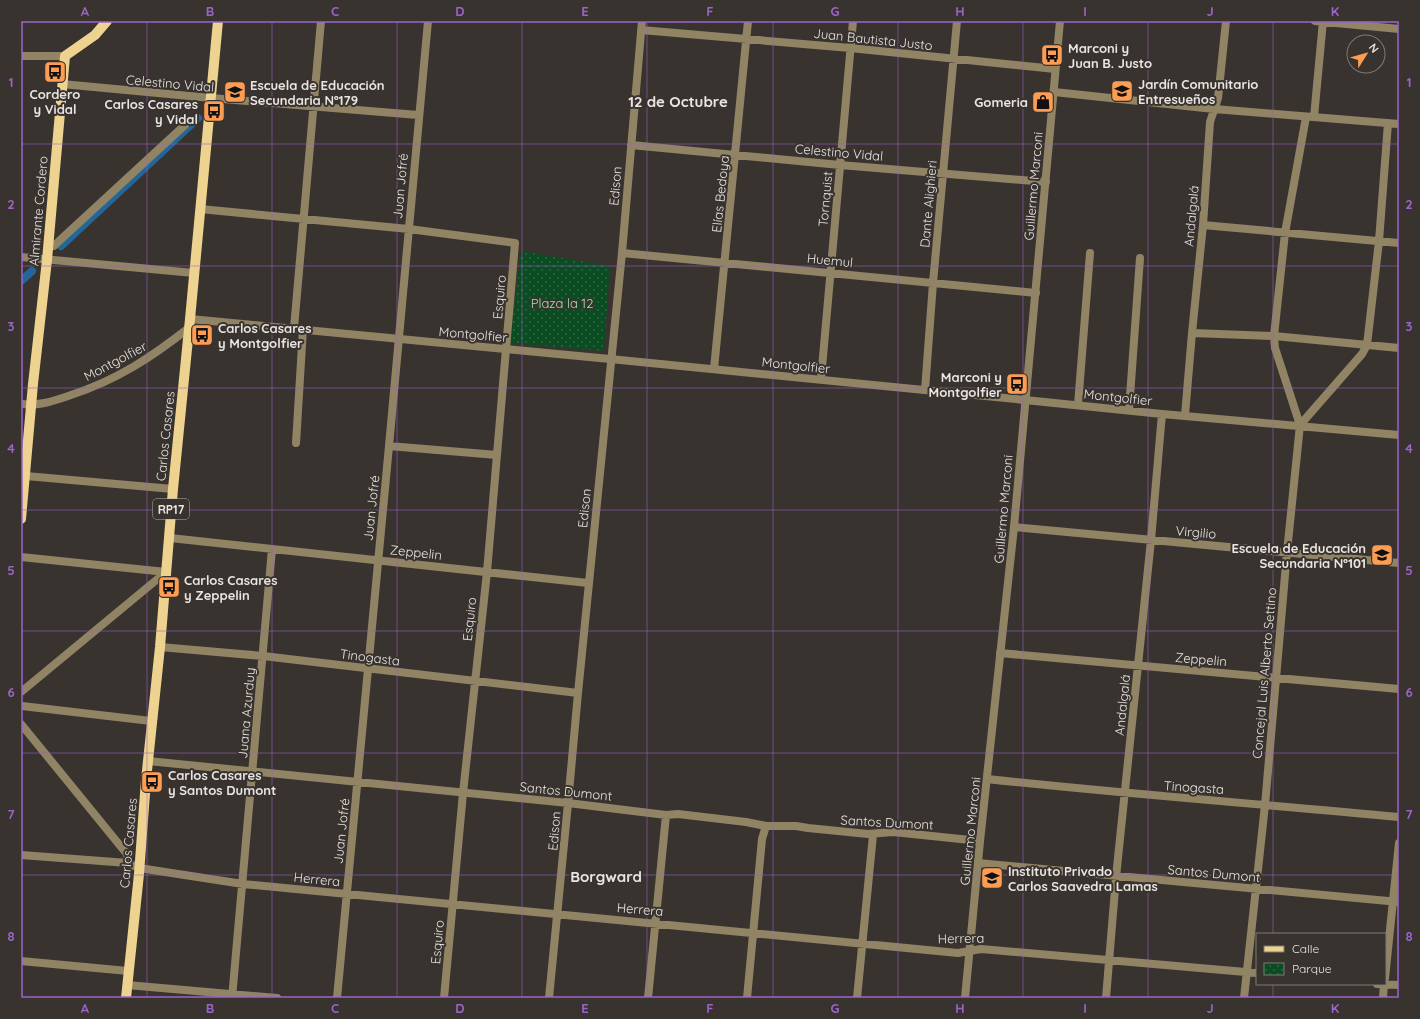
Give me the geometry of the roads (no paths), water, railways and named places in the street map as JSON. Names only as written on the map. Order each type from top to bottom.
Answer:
[{"type":"main road","points":[[65,56],[96,35],[107,21]]},
{"type":"main road","name":"Carlos Casares","points":[[126,998],[218,21]]},
{"type":"main road","name":"Almirante Cordero","points":[[21,519],[33,384],[47,260],[65,56]]},
{"type":"street","points":[[294,328],[315,107],[321,21]]},
{"type":"street","name":"Juan Jofré","points":[[337,998],[409,229],[418,115],[428,21]]},
{"type":"street","name":"Edison","points":[[549,998],[610,358],[622,253],[642,21]]},
{"type":"street","name":"Elías Bedoya","points":[[714,369],[748,21]]},
{"type":"street","name":"Tornquist","points":[[821,380],[853,21]]},
{"type":"street","name":"Dante Alighieri","points":[[925,390],[933,283],[957,21]]},
{"type":"street","name":"Guillermo Marconi","points":[[965,998],[980,841],[1014,527],[1060,21]]},
{"type":"street","name":"Andalgalá","points":[[1185,415],[1203,225],[1210,122],[1218,98],[1226,21]]},
{"type":"street","points":[[1320,21],[1399,29]]},
{"type":"street","name":"Concejal Luis Alberto Settino","points":[[1244,998],[1300,425],[1275,348],[1274,336],[1285,233],[1310,117],[1320,21]]},
{"type":"street","name":"Juan Bautista Justo","points":[[641,30],[850,48],[1055,69]]},
{"type":"street","points":[[21,56],[65,56]]},
{"type":"street","name":"Celestino Vidal","points":[[62,84],[418,115]]},
{"type":"street","points":[[1054,92],[1310,117],[1399,124]]},
{"type":"street","points":[[1300,425],[1362,354],[1367,345],[1379,241],[1388,123]]},
{"type":"street","points":[[48,246],[54,246],[185,125]]},
{"type":"street","name":"Celestino Vidal","points":[[631,145],[840,165],[1046,182]]},
{"type":"street","points":[[200,209],[409,229]]},
{"type":"street","points":[[1203,225],[1399,243]]},
{"type":"street","name":"Esquiro","points":[[409,229],[515,243],[487,572],[474,681],[444,998]]},
{"type":"street","name":"Huemul","points":[[622,253],[1036,293]]},
{"type":"street","points":[[1078,405],[1090,253]]},
{"type":"street","points":[[21,257],[194,273]]},
{"type":"street","points":[[1129,410],[1140,258]]},
{"type":"street","name":"Montgolfier","points":[[21,404],[44,404],[106,382],[146,360],[190,323],[294,328],[610,358],[1162,414],[1300,425],[1399,435]]},
{"type":"street","points":[[296,444],[303,329]]},
{"type":"street","points":[[1192,333],[1274,336],[1399,348]]},
{"type":"street","name":"Andalgalá","points":[[1106,998],[1116,877],[1151,540],[1162,414]]},
{"type":"street","points":[[389,446],[497,455]]},
{"type":"street","points":[[26,476],[173,488]]},
{"type":"street","name":"Virgilio","points":[[1014,527],[1399,562]]},
{"type":"street","name":"Zeppelin","points":[[170,538],[588,583]]},
{"type":"street","name":"Juana Azurduy","points":[[232,996],[272,549]]},
{"type":"street","points":[[21,557],[166,572]]},
{"type":"street","points":[[21,692],[166,572]]},
{"type":"street","name":"Tinogasta","points":[[160,647],[263,656],[578,693]]},
{"type":"street","name":"Zeppelin","points":[[1000,653],[1399,689]]},
{"type":"street","points":[[21,697],[22,708],[152,720]]},
{"type":"street","points":[[21,724],[127,854],[128,863]]},
{"type":"street","name":"Santos Dumont","points":[[148,761],[358,783],[463,792],[666,815],[678,814],[766,826],[801,826],[808,828],[873,834],[893,832],[980,841]]},
{"type":"street","name":"Tinogasta","points":[[987,779],[1125,794],[1399,818]]},
{"type":"street","points":[[648,998],[666,815]]},
{"type":"street","points":[[747,998],[762,839],[766,826]]},
{"type":"street","points":[[857,998],[873,834]]},
{"type":"street","points":[[1386,964],[1396,902],[1399,843]]},
{"type":"street","name":"Herrera","points":[[21,855],[128,863],[139,868],[243,884],[452,905],[656,923],[958,953],[981,949],[1256,973]]},
{"type":"street","name":"Santos Dumont","points":[[978,863],[1396,902]]},
{"type":"street","points":[[21,961],[128,971]]},
{"type":"street","points":[[1386,983],[1399,985]]},
{"type":"street","points":[[127,985],[232,996],[277,998]]},
{"type":"street","points":[[1383,985],[1383,998]]},
{"type":"waterway","points":[[61,246],[198,118]]},
{"type":"waterway","points":[[21,281],[32,271]]},
{"type":"place","name":"Marconi y Juan B. Justo","points":[[1052,55]]},
{"type":"place","name":"Cordero y Vidal","points":[[55,72]]},
{"type":"place","name":"Jardín Comunitario Entresueños","points":[[1122,91]]},
{"type":"place","name":"Escuela de Educación Secundaria Nº179","points":[[235,92]]},
{"type":"place","name":"Gomeria","points":[[1043,102]]},
{"type":"place","name":"Carlos Casares y Vidal","points":[[214,111]]},
{"type":"place","name":"Carlos Casares y Montgolfier","points":[[202,335]]},
{"type":"place","name":"Marconi y Montgolfier","points":[[1017,384]]},
{"type":"place","name":"Escuela de Educación Secundaria Nº101","points":[[1382,555]]},
{"type":"place","name":"Carlos Casares y Zeppelin","points":[[169,587]]},
{"type":"place","name":"Carlos Casares y Santos Dumont","points":[[152,782]]},
{"type":"place","name":"Instituto Privado Carlos Saavedra Lamas","points":[[992,878]]},
{"type":"district","name":"12 de Octubre","points":[[678,101]]},
{"type":"district","name":"Borgward","points":[[606,876]]},
{"type":"park label","name":"Plaza la 12","points":[[562,303]]}]
